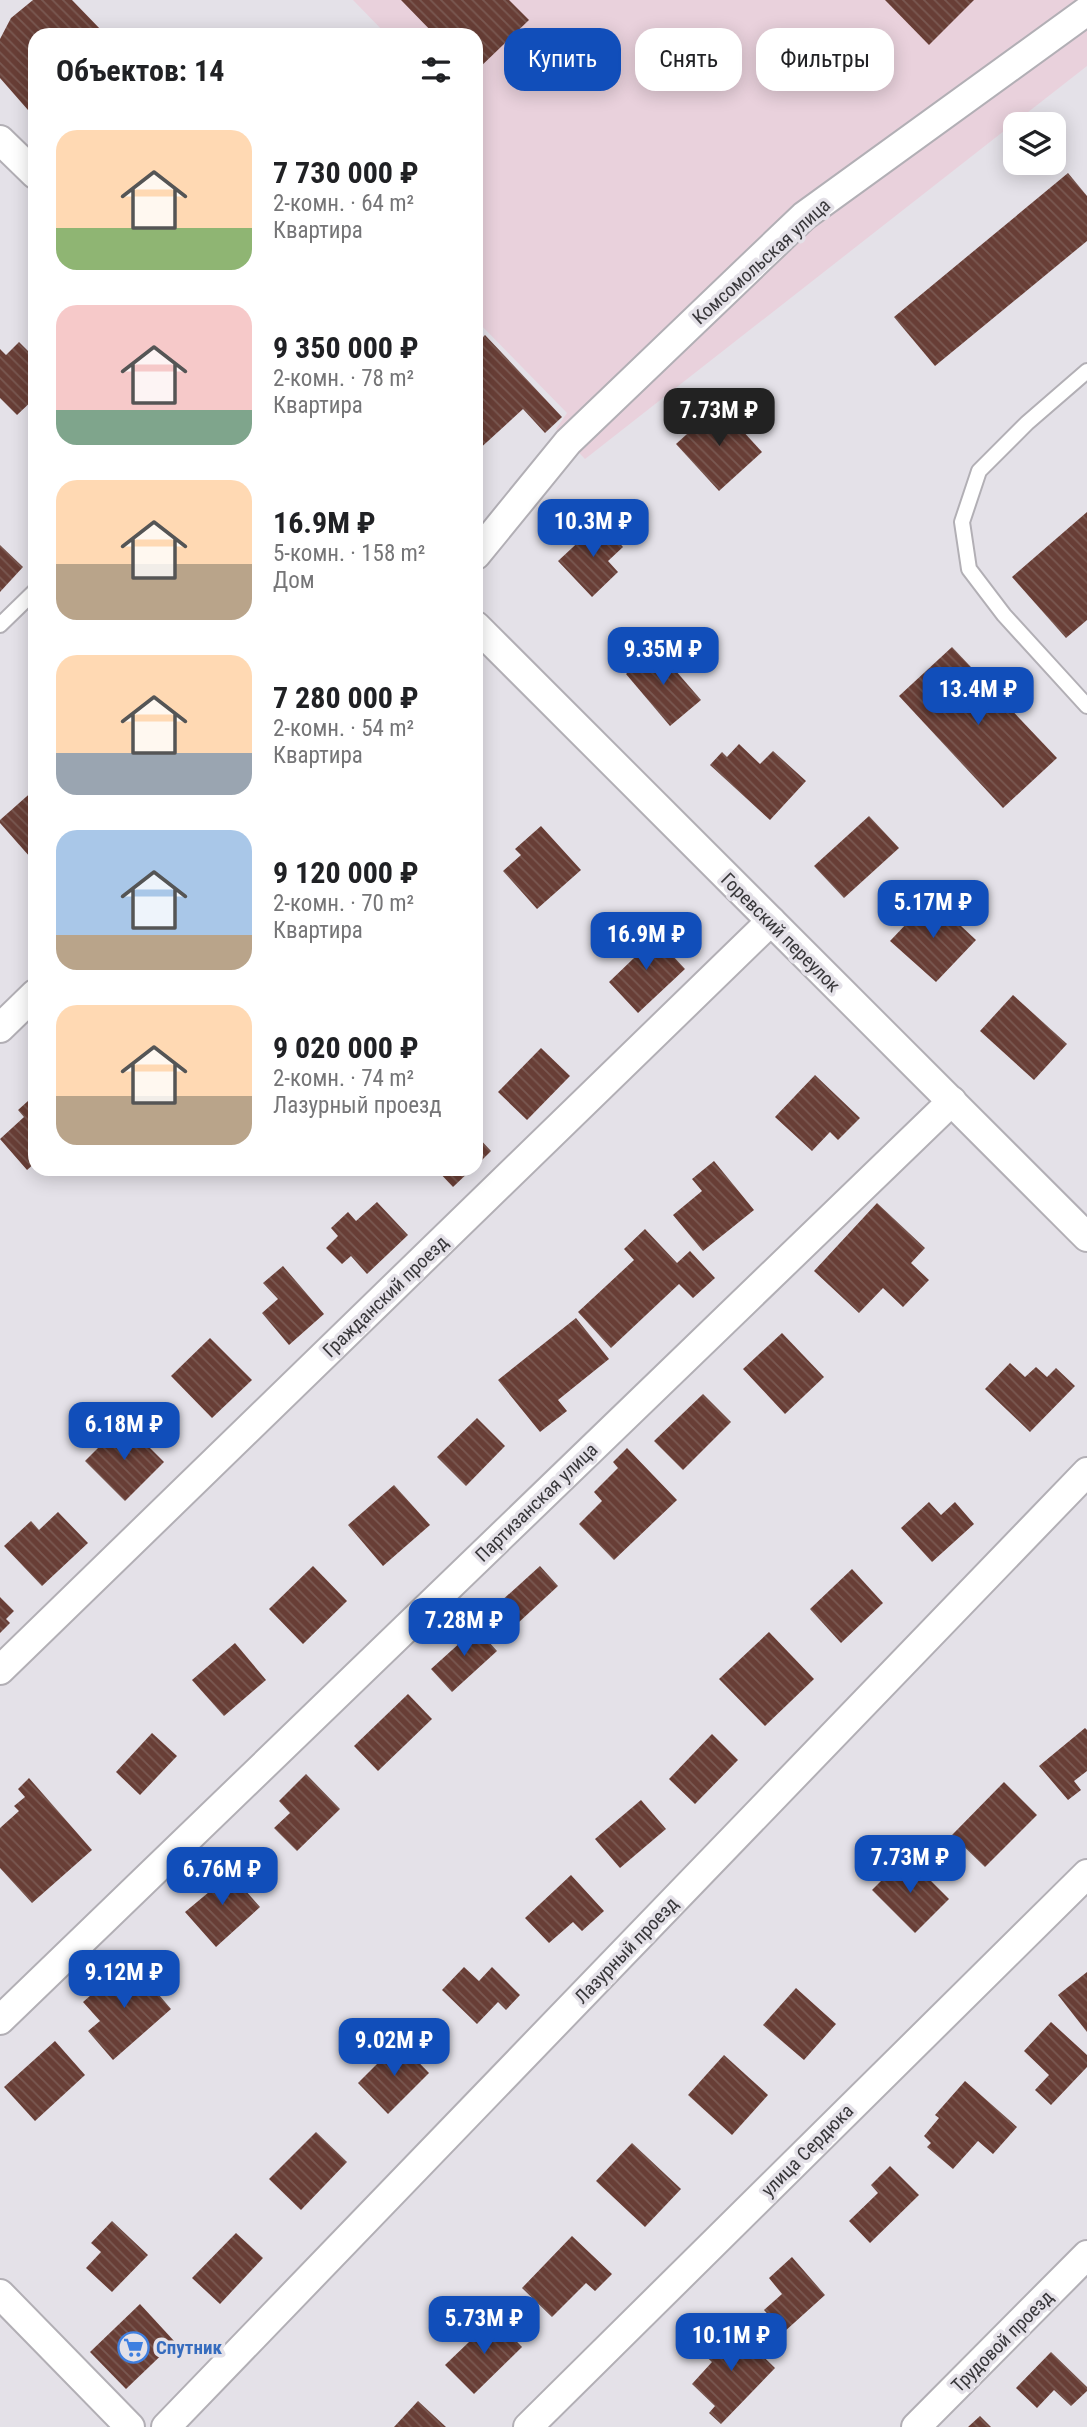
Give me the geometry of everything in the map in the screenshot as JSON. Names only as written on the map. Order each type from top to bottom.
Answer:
[{"type":"street","name":"Комсомольская улица","points":[[483,546],[568,442],[804,216],[1087,12]]},
{"type":"street","points":[[0,140],[28,167]]},
{"type":"street","name":"Горевский переулок","points":[[483,633],[1087,1237]]},
{"type":"street","name":"Гражданский проезд","points":[[0,1670],[771,921]]},
{"type":"street","points":[[0,1028],[28,1001]]},
{"type":"street","name":"Партизанская улица","points":[[0,2020],[952,1101]]},
{"type":"street","name":"Лазурный проезд","points":[[166,2427],[1087,1472]]},
{"type":"street","name":"улица Сердюка","points":[[528,2427],[1087,1874]]},
{"type":"street","name":"Трудовой проезд","points":[[916,2427],[1087,2255]]},
{"type":"street","points":[[0,2294],[130,2427]]},
{"type":"lane","points":[[1087,371],[1027,423],[979,471],[962,522],[969,569],[1004,615],[1087,706]]},
{"type":"lane","points":[[0,625],[28,598]]},
{"type":"shaded area","points":[[353,0],[1087,0],[1087,66],[1028,112],[1003,112],[1003,132],[585,459],[556,429],[567,413],[483,327],[483,28],[380,28]]},
{"type":"building","points":[[33,0],[72,0],[99,28],[28,28],[28,110],[0,78],[0,39],[11,18]]},
{"type":"building","points":[[401,0],[509,0],[529,20],[521,28],[504,28],[504,44],[483,64],[483,28],[428,28]]},
{"type":"building","points":[[885,0],[974,0],[929,45]]},
{"type":"building","points":[[1068,173],[1087,196],[1087,241],[935,366],[894,317]]},
{"type":"building","points":[[485,335],[562,417],[545,433],[523,409],[483,446]]},
{"type":"building","points":[[19,342],[28,351],[28,405],[17,415],[0,398],[0,349],[6,355]]},
{"type":"building","points":[[719,405],[762,452],[719,491],[676,444]]},
{"type":"building","points":[[1087,512],[1087,620],[1066,638],[1012,577]]},
{"type":"building","points":[[600,522],[623,547],[608,561],[618,572],[592,597],[558,561]]},
{"type":"building","points":[[0,545],[23,567],[0,592]]},
{"type":"building","points":[[952,647],[1057,758],[1003,808],[899,696]]},
{"type":"building","points":[[656,648],[701,700],[670,726],[626,674]]},
{"type":"building","points":[[739,744],[760,764],[773,751],[806,781],[770,820],[710,765],[722,752],[727,757]]},
{"type":"building","points":[[28,795],[28,855],[0,823],[0,820]]},
{"type":"building","points":[[869,816],[899,848],[844,898],[814,866]]},
{"type":"building","points":[[541,826],[581,870],[537,909],[503,871],[521,855],[515,849]]},
{"type":"building","points":[[931,898],[976,940],[936,982],[890,941]]},
{"type":"building","points":[[648,929],[685,969],[638,1013],[609,982],[634,958],[626,949]]},
{"type":"building","points":[[1013,995],[1067,1044],[1034,1080],[980,1031]]},
{"type":"building","points":[[541,1048],[570,1076],[527,1120],[498,1092]]},
{"type":"building","points":[[815,1075],[860,1118],[838,1140],[830,1132],[812,1151],[775,1117]]},
{"type":"building","points":[[28,1101],[27,1170],[0,1139],[24,1117],[18,1110]]},
{"type":"building","points":[[483,1142],[491,1151],[483,1159]]},
{"type":"building","points":[[714,1161],[754,1210],[703,1251],[673,1215],[702,1191],[692,1179]]},
{"type":"building","points":[[443,1176],[465,1176],[453,1187]]},
{"type":"building","points":[[377,1202],[408,1235],[367,1274],[351,1256],[342,1264],[326,1248],[338,1236],[331,1228],[348,1212],[356,1221]]},
{"type":"building","points":[[877,1203],[925,1248],[911,1263],[929,1280],[903,1307],[883,1288],[859,1313],[814,1271]]},
{"type":"building","points":[[645,1229],[677,1263],[690,1251],[715,1278],[693,1298],[679,1284],[611,1348],[578,1312],[634,1260],[624,1249]]},
{"type":"building","points":[[283,1266],[324,1314],[289,1345],[262,1313],[278,1299],[263,1283]]},
{"type":"building","points":[[576,1318],[609,1359],[558,1400],[567,1411],[540,1432],[498,1380]]},
{"type":"building","points":[[782,1333],[824,1377],[785,1414],[743,1369]]},
{"type":"building","points":[[210,1338],[252,1380],[212,1418],[171,1376]]},
{"type":"building","points":[[1010,1363],[1025,1377],[1036,1367],[1047,1377],[1056,1368],[1075,1386],[1030,1432],[985,1389]]},
{"type":"building","points":[[703,1394],[731,1422],[683,1470],[654,1441]]},
{"type":"building","points":[[477,1418],[505,1446],[466,1486],[437,1457]]},
{"type":"building","points":[[124,1422],[164,1462],[125,1501],[85,1461]]},
{"type":"building","points":[[627,1448],[677,1500],[614,1560],[579,1524],[602,1501],[594,1492],[618,1468],[613,1462]]},
{"type":"building","points":[[394,1485],[430,1525],[383,1566],[348,1525]]},
{"type":"building","points":[[929,1502],[941,1515],[955,1502],[974,1524],[932,1562],[901,1528]]},
{"type":"building","points":[[58,1512],[88,1543],[42,1586],[4,1546],[31,1521],[39,1530]]},
{"type":"building","points":[[313,1566],[347,1601],[303,1644],[269,1609]]},
{"type":"building","points":[[540,1566],[558,1586],[518,1623],[499,1603]]},
{"type":"building","points":[[852,1569],[883,1603],[841,1643],[810,1609]]},
{"type":"building","points":[[0,1597],[14,1611],[6,1619],[10,1623],[0,1633]]},
{"type":"building","points":[[470,1621],[497,1651],[452,1692],[431,1669],[462,1641],[456,1634]]},
{"type":"building","points":[[769,1632],[814,1679],[765,1726],[719,1679]]},
{"type":"building","points":[[235,1643],[266,1680],[224,1716],[192,1680]]},
{"type":"building","points":[[408,1694],[432,1719],[378,1771],[354,1746]]},
{"type":"building","points":[[1085,1728],[1087,1771],[1074,1781],[1081,1790],[1068,1800],[1039,1766]]},
{"type":"building","points":[[152,1733],[177,1756],[140,1795],[116,1772]]},
{"type":"building","points":[[712,1734],[738,1760],[695,1804],[669,1779]]},
{"type":"building","points":[[306,1774],[340,1809],[297,1851],[274,1828],[290,1813],[279,1801]]},
{"type":"building","points":[[29,1778],[92,1850],[32,1903],[0,1868],[0,1828],[19,1811],[14,1806],[25,1797],[18,1789]]},
{"type":"building","points":[[1004,1782],[1037,1815],[985,1867],[952,1835]]},
{"type":"building","points":[[641,1800],[666,1829],[620,1868],[595,1839]]},
{"type":"building","points":[[906,1856],[949,1899],[915,1933],[872,1890]]},
{"type":"building","points":[[222,1864],[260,1907],[216,1947],[185,1912],[215,1887],[207,1878]]},
{"type":"building","points":[[571,1875],[604,1911],[582,1931],[573,1922],[549,1943],[525,1918]]},
{"type":"building","points":[[130,1961],[171,2009],[113,2060],[88,2031],[100,2021],[83,2002]]},
{"type":"building","points":[[464,1967],[479,1981],[492,1967],[520,1995],[506,2010],[498,2002],[477,2024],[442,1990]]},
{"type":"building","points":[[1087,1972],[1087,2032],[1058,1995]]},
{"type":"building","points":[[796,1988],[836,2024],[804,2060],[763,2025]]},
{"type":"building","points":[[1051,2022],[1087,2055],[1087,2067],[1051,2105],[1035,2090],[1049,2075],[1024,2051]]},
{"type":"building","points":[[55,2041],[85,2075],[35,2121],[4,2087]]},
{"type":"building","points":[[399,2042],[429,2073],[388,2114],[358,2083]]},
{"type":"building","points":[[724,2055],[768,2095],[732,2135],[688,2095]]},
{"type":"building","points":[[965,2081],[1017,2127],[993,2154],[978,2141],[953,2169],[927,2147],[931,2143],[924,2136],[939,2118],[935,2115]]},
{"type":"building","points":[[316,2132],[347,2162],[301,2210],[269,2179]]},
{"type":"building","points":[[632,2143],[681,2189],[645,2227],[596,2181]]},
{"type":"building","points":[[890,2166],[919,2195],[870,2243],[849,2221],[878,2193],[871,2185]]},
{"type":"building","points":[[112,2221],[148,2255],[112,2292],[86,2268],[101,2252],[91,2243]]},
{"type":"building","points":[[236,2233],[263,2258],[220,2304],[192,2278]]},
{"type":"building","points":[[572,2236],[612,2274],[595,2291],[586,2283],[552,2317],[522,2288]]},
{"type":"building","points":[[792,2257],[825,2295],[784,2332],[764,2310],[782,2294],[769,2278]]},
{"type":"building","name":"Спутник","points":[[140,2304],[175,2342],[126,2389],[90,2352]]},
{"type":"building","points":[[494,2318],[522,2347],[474,2394],[445,2365]]},
{"type":"building","points":[[719,2329],[732,2342],[740,2334],[775,2368],[721,2424],[709,2413],[715,2406],[692,2384],[712,2362],[699,2350]]},
{"type":"building","points":[[1051,2352],[1087,2387],[1087,2391],[1071,2406],[1054,2390],[1037,2408],[1016,2388]]},
{"type":"building","points":[[418,2401],[446,2427],[394,2427]]},
{"type":"building","points":[[980,2416],[991,2427],[968,2427]]},
{"type":"place","name":"Спутник","points":[[133,2347]]}]
